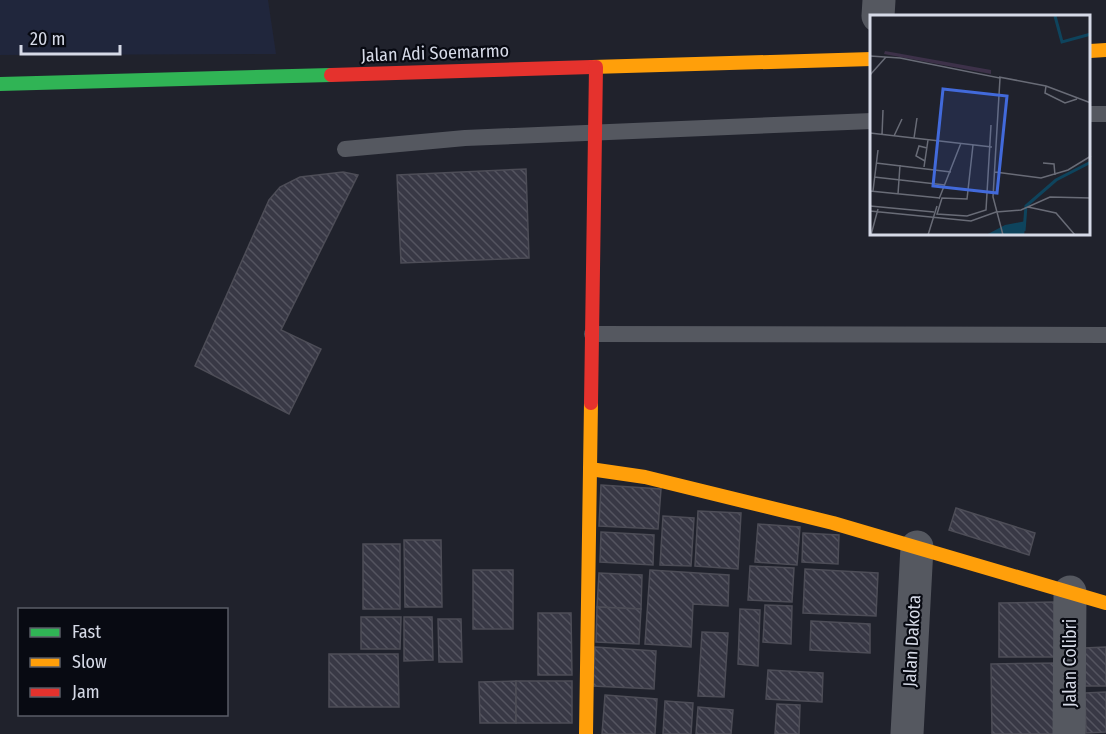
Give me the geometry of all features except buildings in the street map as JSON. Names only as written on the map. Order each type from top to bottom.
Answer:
[{"type":"main road","points":[[1091,51],[1106,50]]},
{"type":"main road","name":"Jalan Adi Soemarmo","points":[[0,84],[870,59]]},
{"type":"main road","points":[[586,734],[596,67]]},
{"type":"main road","points":[[590,469],[645,477],[833,523],[1106,603]]},
{"type":"street","points":[[878,15],[879,0]]},
{"type":"street","name":"Jalan Dakota","points":[[907,734],[917,547]]},
{"type":"street","name":"Jalan Colibri","points":[[1069,734],[1070,592]]},
{"type":"lane","points":[[345,149],[465,138],[870,122]]},
{"type":"lane","points":[[592,334],[1106,335]]},
{"type":"shaded area","points":[[0,0],[268,0],[276,54],[0,55]]},
{"type":"traffic: fast","points":[[0,84],[331,75]]},
{"type":"traffic: slow","points":[[1091,51],[1106,50]]},
{"type":"traffic: slow","points":[[592,67],[870,59]]},
{"type":"traffic: slow","points":[[586,734],[591,403]]},
{"type":"traffic: slow","points":[[590,469],[645,477],[833,523],[1106,603]]},
{"type":"traffic: jam","points":[[331,75],[592,67]]},
{"type":"traffic: jam","points":[[591,403],[596,67]]}]
